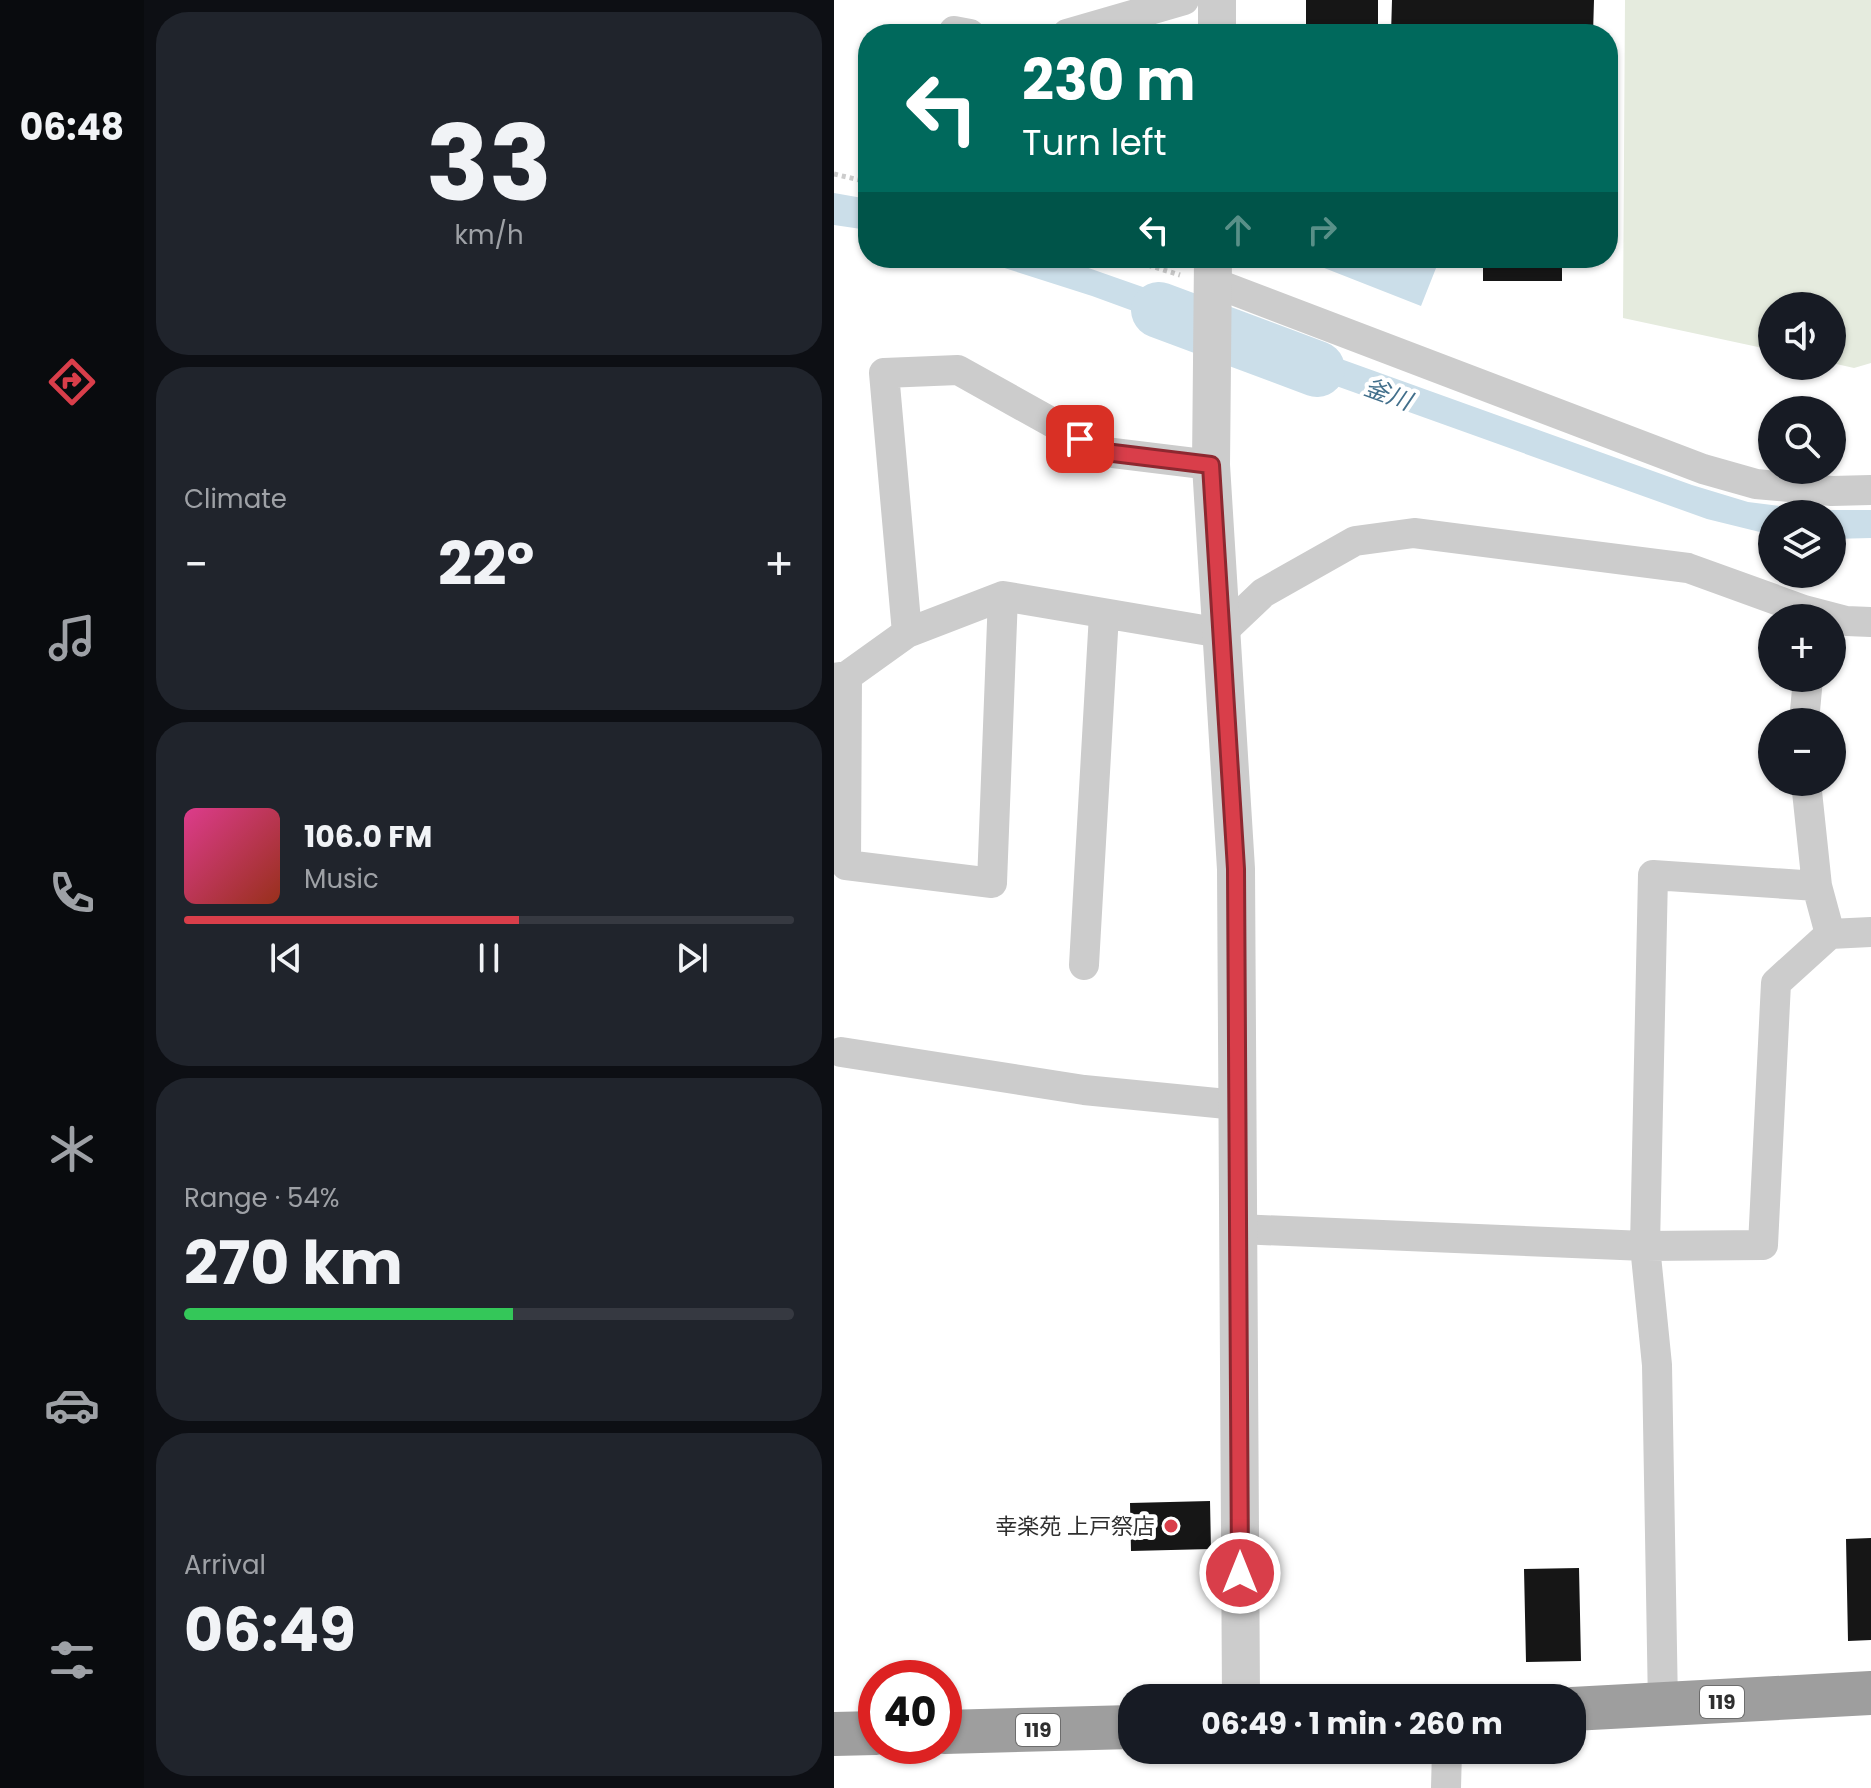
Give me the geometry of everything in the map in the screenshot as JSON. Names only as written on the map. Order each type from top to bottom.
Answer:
[{"type":"highway","name":"119","points":[[1586,1708],[1871,1693]]},
{"type":"highway","name":"119","points":[[962,1732],[1118,1727]]},
{"type":"highway","points":[[834,1734],[858,1733]]},
{"type":"street","points":[[1101,24],[1184,0]]},
{"type":"street","points":[[1217,0],[1217,24]]},
{"type":"street","points":[[1241,1684],[1236,869],[1211,465],[1212,270],[1703,469],[1756,484],[1832,491],[1871,490]]},
{"type":"street","points":[[907,633],[884,373],[958,370],[1105,452],[1211,465]]},
{"type":"street","points":[[1221,633],[1263,593],[1355,541],[1414,533],[1688,568],[1784,604]]},
{"type":"street","points":[[1003,596],[992,883],[846,865],[841,677],[907,633],[1003,596],[1221,633]]},
{"type":"street","points":[[1084,965],[1104,614]]},
{"type":"street","points":[[1846,621],[1871,622]]},
{"type":"street","points":[[1807,796],[1817,886],[1830,934]]},
{"type":"street","points":[[1663,1705],[1657,1365],[1645,1246],[1653,875],[1817,886]]},
{"type":"street","points":[[1238,1229],[1645,1246],[1763,1245],[1776,983],[1830,934],[1871,932]]},
{"type":"street","points":[[841,1052],[1084,1090],[1237,1105]]},
{"type":"street","points":[[1446,1788],[1447,1764]]},
{"type":"path","points":[[834,174],[858,180]]},
{"type":"path","points":[[1157,268],[1189,278],[1212,270]]},
{"type":"shaded area","points":[[1625,0],[1871,0],[1871,363],[1854,368],[1846,366],[1846,292],[1758,292],[1758,347],[1623,318]]},
{"type":"water","points":[[834,193],[858,197],[858,229],[834,225]]},
{"type":"water","points":[[1004,268],[1089,268],[1197,306],[1196,334]]},
{"type":"water","points":[[1324,268],[1436,268],[1421,306]]},
{"type":"water","points":[[1246,325],[1692,485],[1758,503],[1758,532],[1707,519],[1244,353]]},
{"type":"water","points":[[1846,510],[1871,510],[1871,538],[1846,539]]},
{"type":"building","points":[[1306,0],[1378,0],[1378,24],[1306,24]]},
{"type":"building","points":[[1392,0],[1594,0],[1593,24],[1391,24]]},
{"type":"building","points":[[1483,268],[1562,268],[1562,281],[1483,281]]},
{"type":"building","name":"幸楽苑 上戸祭店","points":[[1210,1501],[1211,1549],[1131,1551],[1130,1503]]},
{"type":"building","points":[[1871,1538],[1871,1640],[1848,1641],[1846,1539]]},
{"type":"building","points":[[1579,1568],[1581,1661],[1526,1662],[1524,1569]]},
{"type":"waterway","name":"釜川","points":[[1159,310],[1317,369]]},
{"type":"place","name":"幸楽苑 上戸祭店","points":[[1171,1526]]},
{"type":"route","points":[[1080,439],[1105,452],[1211,465],[1236,869],[1240,1573]]}]
